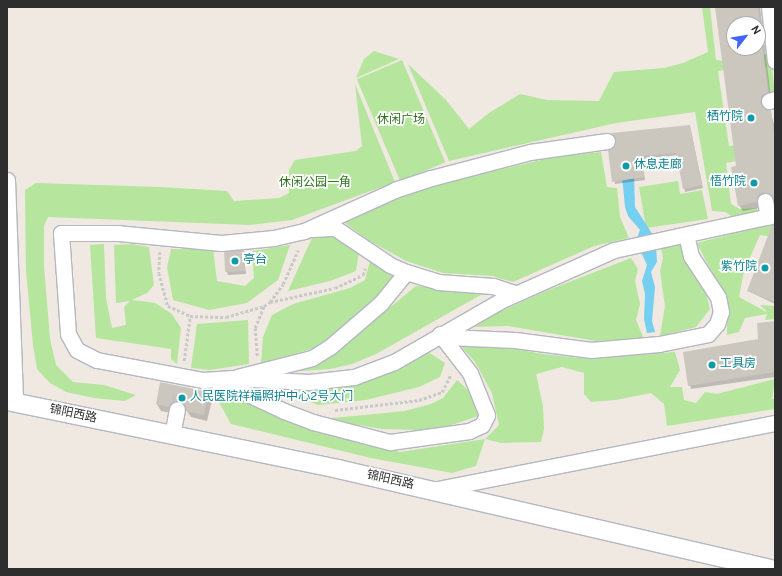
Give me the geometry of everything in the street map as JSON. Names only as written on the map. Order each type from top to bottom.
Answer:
[{"type":"street","points":[[767,18],[775,60]]},
{"type":"street","points":[[304,231],[381,196],[431,178],[530,152],[607,141]]},
{"type":"street","points":[[7,180],[11,402]]},
{"type":"street","points":[[515,294],[493,286],[438,282],[406,272],[390,265],[335,228],[304,231],[246,242],[221,243],[118,233],[61,233],[68,334],[77,350],[97,360],[182,381],[233,378],[309,382],[354,377],[394,362],[440,334],[515,294],[583,263],[634,245],[771,216],[765,201]]},
{"type":"street","points":[[440,334],[448,337],[515,340],[591,350],[659,344],[708,334],[717,324],[721,312],[718,297],[691,256],[686,235]]},
{"type":"street","points":[[233,378],[256,370],[312,358],[331,346],[381,303],[406,272]]},
{"type":"street","points":[[203,380],[238,389],[284,411],[313,422],[390,442],[469,431],[482,425],[487,416],[482,399],[460,360],[440,334]]},
{"type":"street","name":"锦阳西路","points":[[11,402],[432,490],[771,569]]},
{"type":"street","points":[[172,435],[177,409]]},
{"type":"street","points":[[432,490],[775,423]]},
{"type":"path","points":[[165,238],[159,253],[159,273],[168,306],[190,316],[226,317],[264,306],[270,302],[283,284],[304,231]]},
{"type":"path","points":[[270,302],[335,288],[363,275],[369,250]]},
{"type":"path","points":[[256,370],[255,328],[264,306]]},
{"type":"path","points":[[182,381],[190,316]]},
{"type":"path","points":[[328,411],[419,400],[442,392],[460,360]]},
{"type":"green space","points":[[702,7],[710,7],[716,60],[760,64],[718,71],[729,146],[775,142],[775,153],[726,163],[731,204],[740,209],[757,208],[757,213],[736,219],[725,212],[712,211],[695,112],[616,123],[449,161],[408,64],[446,100],[469,129],[489,113],[520,94],[547,100],[599,101],[614,72],[664,68],[683,63],[708,52]]},
{"type":"green space","points":[[766,31],[770,44],[775,97],[770,97],[766,67],[761,65],[762,58],[766,56]]},
{"type":"green space","points":[[374,51],[399,59],[356,78],[364,59]]},
{"type":"green space","name":"休闲广场","points":[[402,60],[445,162],[400,181],[357,79]]},
{"type":"green space","name":"休闲公园一角","points":[[355,84],[395,182],[292,220],[250,225],[48,217],[44,226],[44,266],[50,339],[56,365],[73,382],[104,385],[136,395],[125,401],[94,398],[66,392],[50,383],[37,369],[33,345],[26,271],[25,190],[36,183],[227,191],[234,201],[279,198],[289,193],[289,170],[295,160],[356,151],[362,146]]},
{"type":"green space","points":[[601,152],[607,187],[617,188],[620,217],[629,238],[594,246],[513,282],[492,276],[443,273],[406,261],[370,241],[342,221],[390,200],[452,181],[553,157]]},
{"type":"green space","points":[[678,181],[680,194],[702,190],[708,219],[646,228],[639,187]]},
{"type":"green space","points":[[767,225],[775,225],[775,237],[760,235],[744,271],[739,297],[768,313],[760,305],[775,306],[775,319],[765,320],[767,314],[745,318],[739,332],[727,335],[727,303],[697,243]]},
{"type":"green space","points":[[332,235],[359,252],[356,271],[330,281],[288,291],[312,238]]},
{"type":"green space","points":[[682,243],[684,260],[706,293],[710,309],[696,327],[660,336],[665,306],[660,271],[663,258],[661,248]]},
{"type":"green space","points":[[104,244],[106,298],[112,328],[126,325],[124,307],[130,301],[116,303],[114,245],[131,244],[149,247],[154,285],[147,293],[132,300],[155,303],[172,314],[181,328],[177,364],[171,359],[171,349],[96,338],[90,245]]},
{"type":"green space","points":[[290,245],[278,280],[247,303],[209,310],[173,300],[167,267],[171,249],[213,249],[217,281],[245,286],[254,278],[252,251]]},
{"type":"green space","points":[[631,258],[638,269],[635,281],[640,304],[636,320],[644,339],[596,341],[508,326],[474,327],[488,317],[546,291]]},
{"type":"green space","points":[[370,261],[393,276],[377,296],[318,347],[261,364],[263,337],[272,315],[293,304],[350,288],[365,280]]},
{"type":"green space","points":[[416,286],[486,292],[376,354],[352,364],[330,369],[288,372],[321,359],[348,342]]},
{"type":"green space","points":[[248,320],[249,364],[210,370],[191,368],[197,324]]},
{"type":"green space","points":[[459,344],[507,347],[542,354],[590,359],[675,352],[680,370],[670,387],[682,387],[684,400],[696,403],[705,392],[717,394],[775,379],[772,399],[775,399],[775,409],[667,426],[664,404],[651,393],[616,400],[591,402],[584,394],[584,373],[562,367],[536,374],[543,406],[544,429],[541,442],[501,443],[485,439],[499,425],[492,393],[475,362]]},
{"type":"green space","points":[[428,352],[445,363],[440,377],[419,387],[366,400],[318,405],[281,390],[348,386],[397,369]]},
{"type":"green space","points":[[457,380],[469,391],[478,416],[449,426],[419,430],[382,429],[323,419],[405,411],[431,404],[443,398]]},
{"type":"green space","points":[[215,395],[232,397],[315,429],[400,452],[485,439],[476,466],[452,473],[371,458],[231,424]]},
{"type":"water","points":[[634,174],[635,207],[653,235],[656,246],[657,262],[651,272],[655,287],[652,321],[655,332],[647,333],[644,319],[645,294],[642,281],[647,265],[636,241],[640,230],[628,216],[625,207],[622,176]]},
{"type":"building","points":[[715,7],[758,7],[759,16],[726,16],[726,56],[764,56],[768,92],[762,95],[760,103],[763,108],[771,110],[775,141],[775,199],[764,192],[759,194],[756,202],[738,206],[731,167],[736,166]]},
{"type":"building","name":"休息走廊","points":[[690,125],[702,185],[683,189],[676,153],[641,156],[644,177],[612,182],[608,150],[613,148],[616,140],[611,133]]},
{"type":"building","name":"紫竹院","points":[[775,224],[775,302],[747,291],[772,225]]},
{"type":"building","name":"亭台","points":[[244,250],[245,271],[225,272],[224,251]]},
{"type":"building","points":[[775,321],[775,372],[688,386],[683,352],[758,339],[757,323]]},
{"type":"building","name":"人民医院祥福照护中心2号大门","points":[[160,382],[208,392],[204,415],[186,411],[185,406],[179,400],[174,401],[168,407],[156,404]]},
{"type":"tunnel","points":[[177,409],[182,387]]},
{"type":"place","name":"栖竹院","points":[[751,118]]},
{"type":"place","name":"休息走廊","points":[[626,166]]},
{"type":"place","name":"悟竹院","points":[[754,183]]},
{"type":"place","name":"亭台","points":[[235,261]]},
{"type":"place","name":"紫竹院","points":[[765,268]]},
{"type":"place","name":"工具房","points":[[712,365]]},
{"type":"place","name":"人民医院祥福照护中心2号大门","points":[[182,398]]}]
